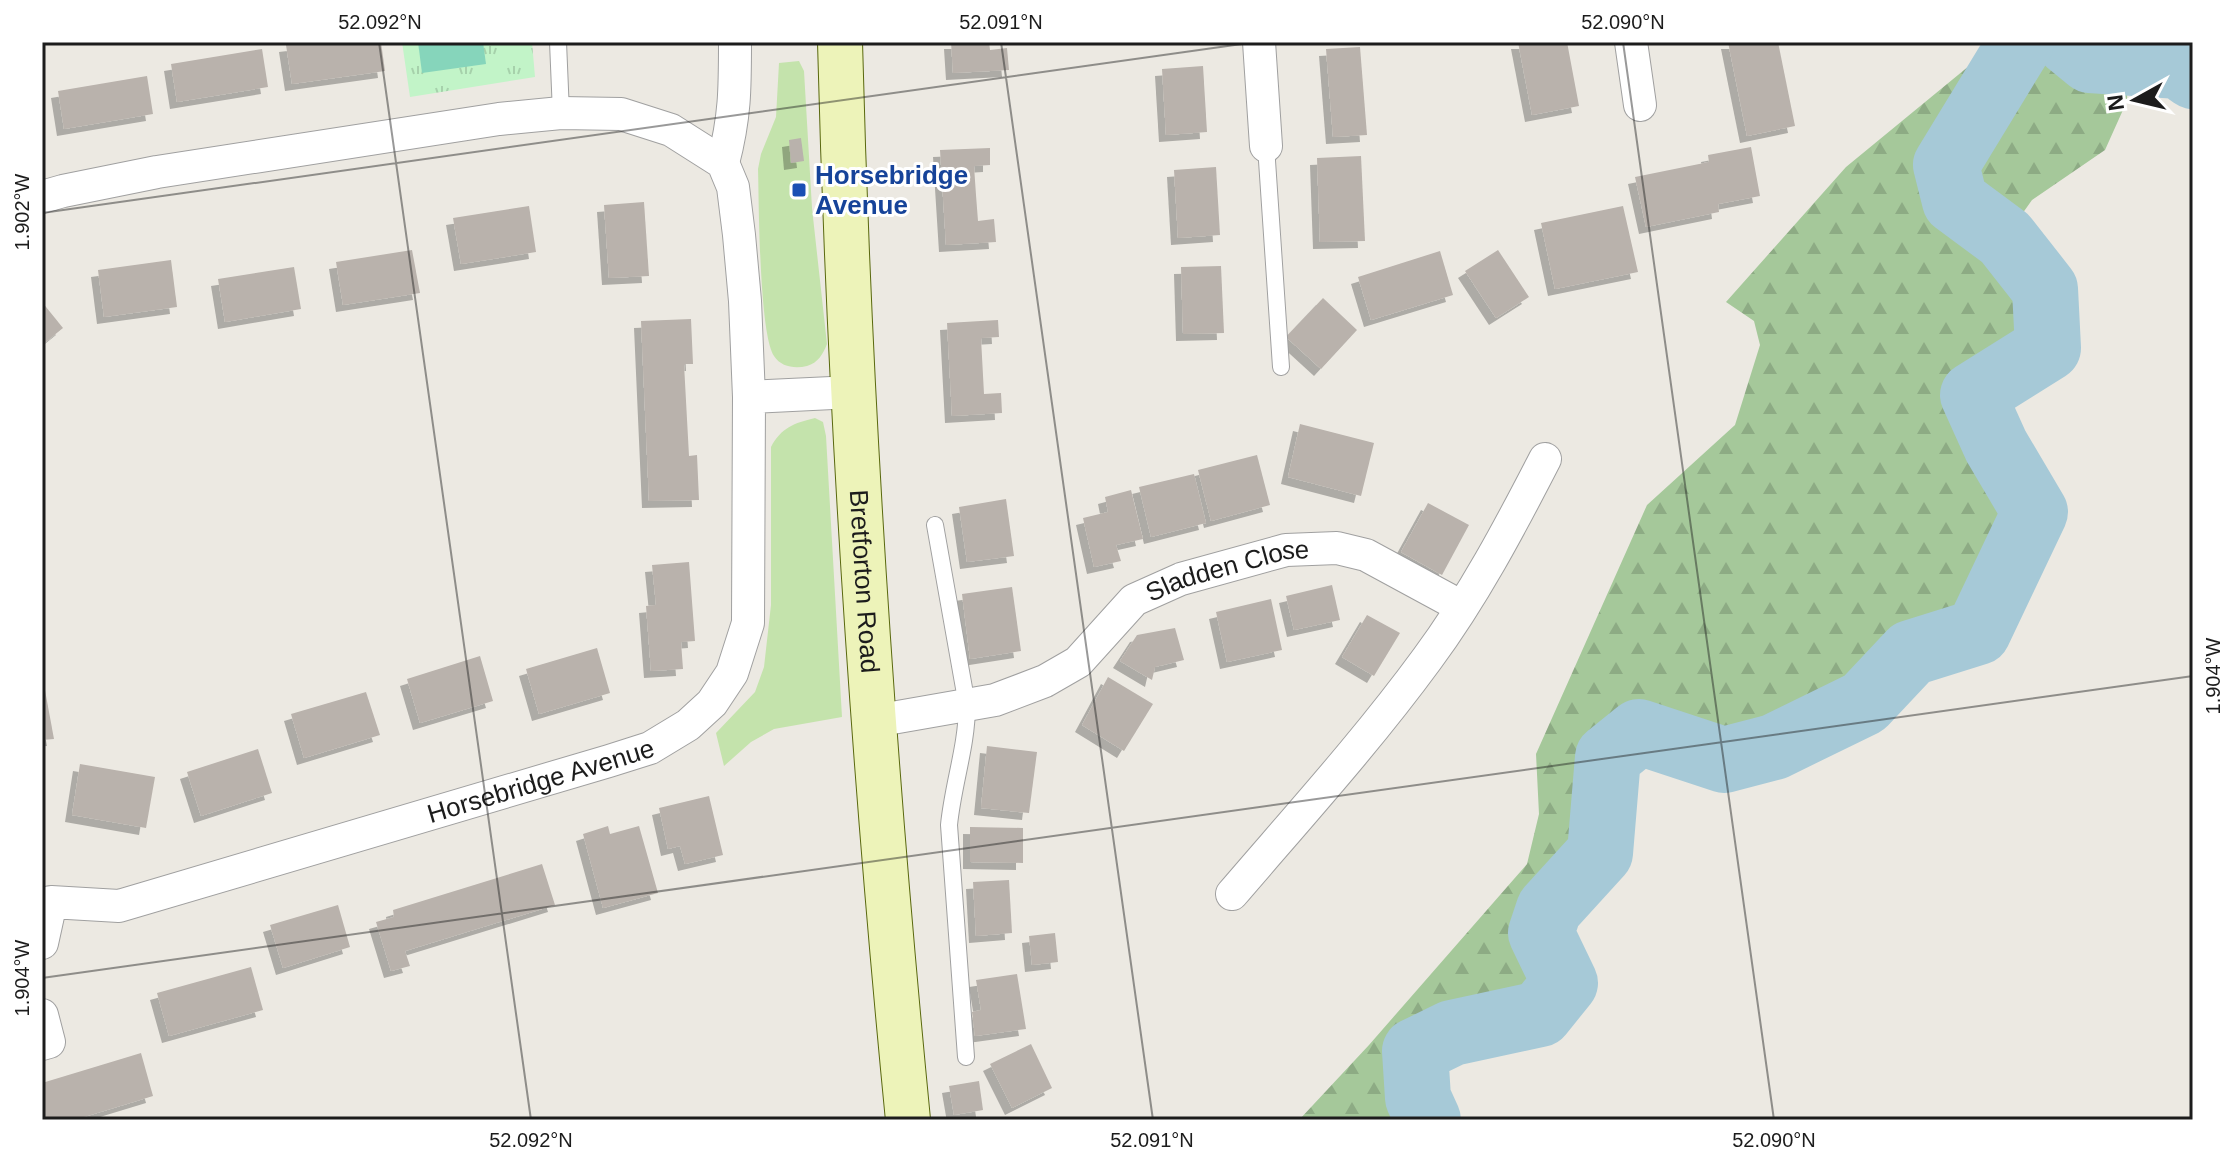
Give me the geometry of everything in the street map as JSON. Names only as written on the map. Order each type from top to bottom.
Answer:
[{"type":"main road","name":"Bretforton Road","points":[[840,42],[860,522],[908,1120]]},
{"type":"street","points":[[42,197],[157,172],[561,113],[621,114],[671,130],[723,163],[736,96],[735,42]]},
{"type":"street","points":[[1259,42],[1266,146]]},
{"type":"street","points":[[1631,42],[1640,105]]},
{"type":"street","name":"Horsebridge Avenue","points":[[42,943],[46,900],[119,906],[650,748],[688,725],[712,703],[732,673],[748,623],[749,397],[745,301],[733,187],[723,163]]},
{"type":"street","points":[[749,397],[853,392]]},
{"type":"street","points":[[1232,894],[1428,658],[1462,607],[1545,459]]},
{"type":"street","name":"Sladden Close","points":[[875,721],[995,700],[1045,681],[1078,662],[1134,600],[1181,579],[1286,550],[1337,548],[1366,555],[1462,607]]},
{"type":"street","points":[[42,1015],[49,1042],[42,1044]]},
{"type":"lane","points":[[558,42],[561,113]]},
{"type":"lane","points":[[1266,146],[1281,367]]},
{"type":"lane","points":[[935,525],[967,705],[967,735],[952,794],[949,825],[966,1057]]},
{"type":"green space","points":[[402,42],[532,42],[535,77],[410,97]]},
{"type":"green space","points":[[418,42],[483,42],[486,64],[422,73]]},
{"type":"green space","points":[[2014,42],[2068,42],[2090,60],[2128,64],[2127,101],[2105,150],[2032,200],[2005,238],[2045,289],[2048,348],[1973,395],[1996,446],[2035,512],[1978,632],[1911,653],[1864,703],[1774,747],[1724,760],[1639,732],[1608,757],[1600,853],[1549,909],[1541,933],[1565,983],[1540,1014],[1452,1033],[1415,1051],[1418,1098],[1428,1120],[1299,1120],[1527,864],[1539,814],[1536,754],[1647,505],[1735,425],[1760,345],[1754,321],[1726,302],[1846,167],[1986,52]]},
{"type":"green space","points":[[799,61],[804,71],[812,208],[827,344],[814,363],[798,367],[784,365],[777,360],[769,343],[761,266],[758,169],[776,117],[779,63]]},
{"type":"green space","points":[[815,418],[823,422],[826,436],[842,717],[774,729],[751,742],[724,766],[716,733],[755,692],[764,667],[771,605],[771,447],[789,427]]},
{"type":"building","points":[[381,42],[385,71],[292,84],[286,45]]},
{"type":"building","points":[[951,42],[989,42],[990,50],[1007,48],[1009,70],[953,73]]},
{"type":"building","points":[[1518,42],[1567,42],[1579,106],[1532,115]]},
{"type":"building","points":[[1728,42],[1778,42],[1795,126],[1747,136]]},
{"type":"building","points":[[1360,47],[1367,135],[1333,137],[1326,49]]},
{"type":"building","points":[[262,49],[268,87],[177,102],[171,64]]},
{"type":"building","points":[[1203,66],[1207,132],[1166,135],[1162,69]]},
{"type":"building","points":[[147,76],[153,114],[64,129],[58,91]]},
{"type":"building","points":[[801,138],[804,161],[791,163],[789,140]]},
{"type":"building","points":[[1751,147],[1760,196],[1718,204],[1719,212],[1646,227],[1635,177],[1709,162],[1708,155]]},
{"type":"building","points":[[990,148],[990,165],[974,166],[978,221],[994,219],[996,242],[946,245],[940,150]]},
{"type":"building","points":[[1361,156],[1365,241],[1320,242],[1317,158]]},
{"type":"building","points":[[1216,167],[1220,235],[1178,238],[1174,170]]},
{"type":"building","points":[[644,202],[649,276],[609,278],[604,205]]},
{"type":"building","points":[[529,206],[536,252],[461,264],[453,218]]},
{"type":"building","points":[[1623,206],[1638,272],[1555,289],[1541,223]]},
{"type":"building","points":[[412,250],[420,293],[343,305],[336,262]]},
{"type":"building","points":[[1498,250],[1529,297],[1496,318],[1465,271]]},
{"type":"building","points":[[1440,251],[1453,295],[1371,320],[1358,277]]},
{"type":"building","points":[[171,260],[177,307],[104,317],[98,270]]},
{"type":"building","points":[[1221,266],[1224,333],[1183,334],[1181,267]]},
{"type":"building","points":[[294,267],[301,309],[225,322],[218,279]]},
{"type":"building","points":[[1323,298],[1357,330],[1321,369],[1286,337]]},
{"type":"building","points":[[42,302],[63,328],[42,345]]},
{"type":"building","points":[[691,319],[693,364],[684,364],[689,456],[697,455],[699,500],[649,501],[641,321]]},
{"type":"building","points":[[998,320],[999,337],[981,338],[984,394],[1001,393],[1002,413],[952,416],[947,323]]},
{"type":"building","points":[[1300,424],[1374,443],[1361,496],[1288,477]]},
{"type":"building","points":[[1257,455],[1270,505],[1211,521],[1198,470]]},
{"type":"building","points":[[1194,474],[1206,523],[1151,537],[1139,487]]},
{"type":"building","points":[[1131,490],[1143,539],[1116,545],[1121,561],[1094,567],[1083,518],[1108,512],[1105,497]]},
{"type":"building","points":[[1006,499],[1014,556],[967,562],[959,507]]},
{"type":"building","points":[[1428,503],[1469,525],[1442,575],[1401,552]]},
{"type":"building","points":[[689,562],[695,641],[681,642],[683,669],[651,671],[646,606],[656,605],[652,565]]},
{"type":"building","points":[[1332,585],[1340,620],[1294,630],[1286,596]]},
{"type":"building","points":[[1012,587],[1021,651],[970,659],[962,594]]},
{"type":"building","points":[[1271,599],[1282,650],[1227,662],[1216,612]]},
{"type":"building","points":[[1367,615],[1400,633],[1374,676],[1342,657]]},
{"type":"building","points":[[1175,628],[1184,660],[1155,667],[1152,680],[1120,661],[1137,635]]},
{"type":"building","points":[[597,648],[610,693],[539,714],[526,669]]},
{"type":"building","points":[[480,656],[493,701],[420,723],[407,679]]},
{"type":"building","points":[[42,674],[54,739],[42,740]]},
{"type":"building","points":[[1108,677],[1153,704],[1124,751],[1082,725]]},
{"type":"building","points":[[366,692],[380,735],[304,758],[291,714]]},
{"type":"building","points":[[987,746],[1037,752],[1029,813],[981,808]]},
{"type":"building","points":[[258,749],[272,793],[201,816],[187,772]]},
{"type":"building","points":[[80,764],[155,777],[146,828],[72,815]]},
{"type":"building","points":[[709,796],[723,855],[685,864],[680,846],[668,849],[659,808]]},
{"type":"building","points":[[608,826],[610,834],[639,826],[658,893],[603,908],[583,834]]},
{"type":"building","points":[[970,827],[1023,828],[1023,863],[970,862]]},
{"type":"building","points":[[542,864],[555,905],[405,951],[410,966],[391,971],[376,922],[394,917],[393,910]]},
{"type":"building","points":[[1009,880],[1012,933],[976,936],[973,882]]},
{"type":"building","points":[[338,905],[350,947],[283,968],[270,925]]},
{"type":"building","points":[[1055,933],[1058,962],[1032,965],[1029,936]]},
{"type":"building","points":[[251,967],[263,1010],[169,1036],[157,993]]},
{"type":"building","points":[[1017,974],[1026,1029],[975,1036],[972,1012],[981,1010],[976,980]]},
{"type":"building","points":[[1031,1044],[1052,1088],[1012,1108],[990,1064]]},
{"type":"building","points":[[141,1053],[153,1096],[74,1120],[42,1120],[42,1083]]},
{"type":"building","points":[[979,1081],[983,1110],[954,1115],[949,1086]]},
{"type":"waterway","points":[[1428,1120],[1418,1098],[1415,1051],[1452,1033],[1540,1014],[1565,983],[1541,933],[1549,909],[1600,853],[1608,757],[1639,732],[1724,760],[1774,747],[1864,703],[1911,653],[1978,632],[2035,512],[1996,446],[1973,395],[2048,348],[2045,289],[2005,238],[1955,201],[1946,165],[2021,42]]},
{"type":"waterway","points":[[2068,42],[2090,60],[2179,66],[2193,76]]},
{"type":"place","name":"Horsebridge Avenue","points":[[799,190]]}]
